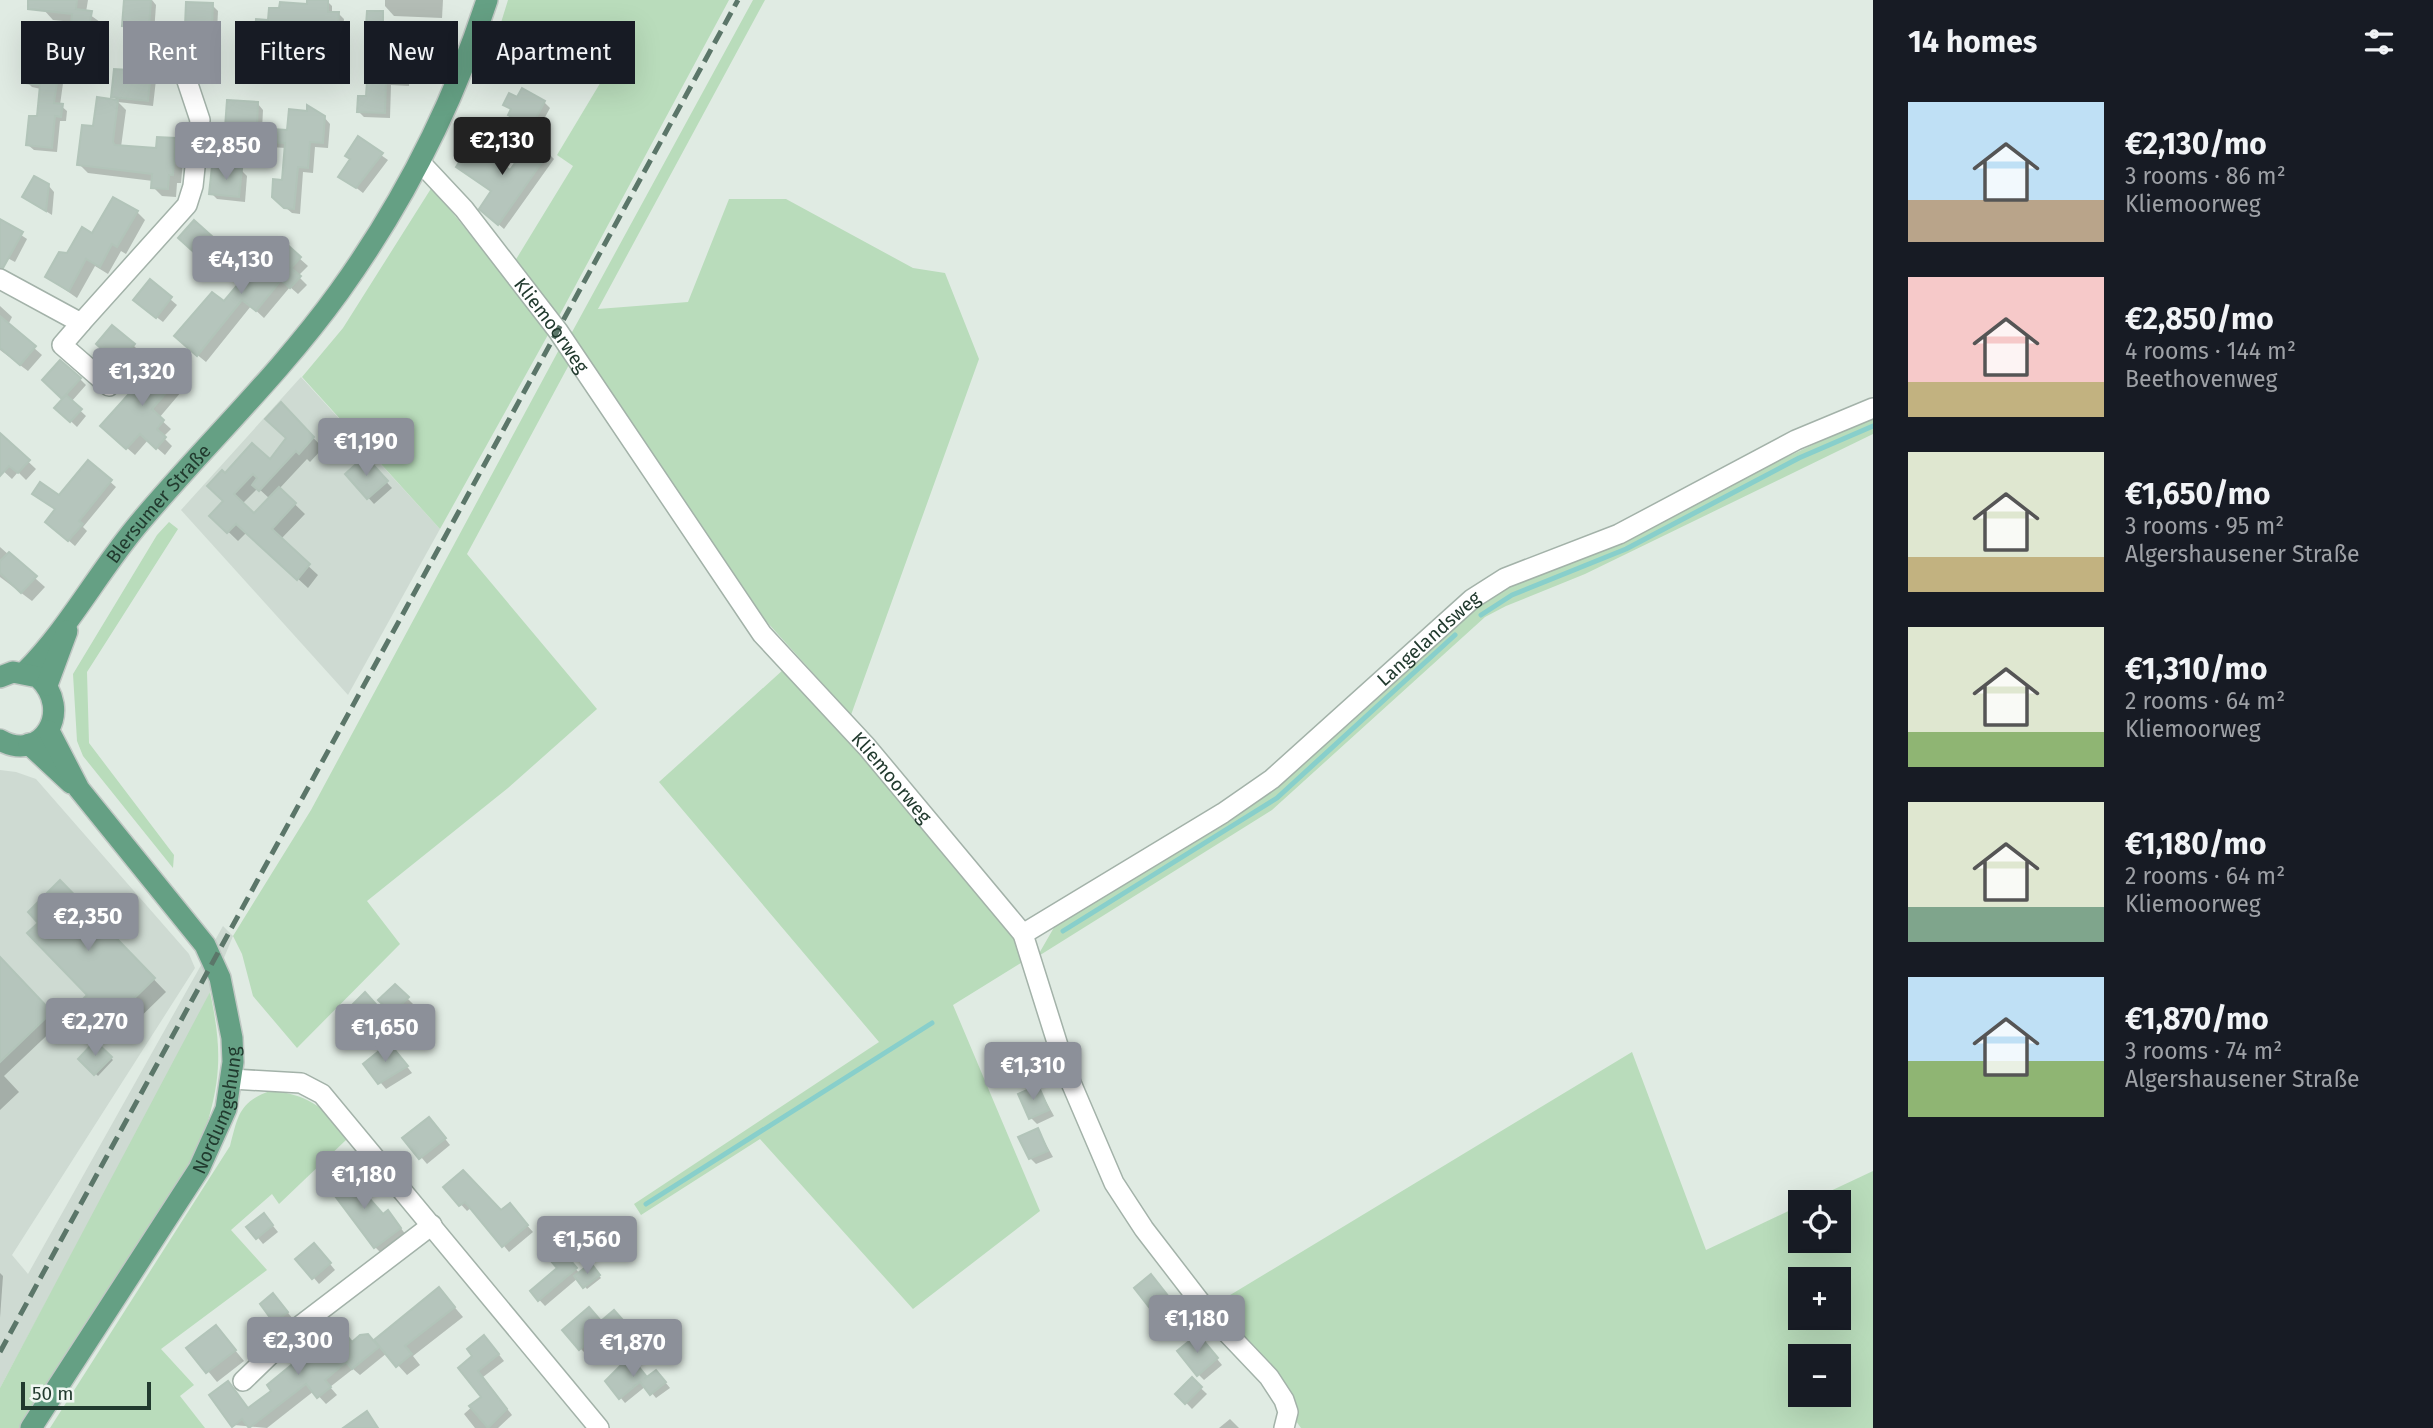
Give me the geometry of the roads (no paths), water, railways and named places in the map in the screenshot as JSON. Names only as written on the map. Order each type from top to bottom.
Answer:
[{"type":"main road","name":"Blersumer Straße","points":[[25,673],[71,619],[122,543],[285,360],[339,293],[420,162],[461,73],[487,0]]},
{"type":"main road","name":"Blersumer Straße","points":[[47,685],[71,619]]},
{"type":"main road","points":[[0,677],[13,672],[38,677],[47,685],[56,707],[49,731],[29,744],[18,746],[0,740]]},
{"type":"main road","name":"Nordumgehung","points":[[49,731],[79,789]]},
{"type":"main road","name":"Nordumgehung","points":[[29,744],[79,789],[205,945],[220,978],[232,1038],[232,1079],[226,1109],[199,1169],[31,1428]]},
{"type":"street","points":[[109,386],[62,345],[187,205],[193,186],[200,120],[189,84]]},
{"type":"street","name":"Kliemoorweg","points":[[420,162],[464,209],[558,331],[762,634],[867,747],[1023,934],[1066,1072],[1114,1183],[1144,1229],[1211,1316],[1269,1377],[1284,1400],[1288,1412],[1284,1428]]},
{"type":"street","points":[[0,279],[81,323]]},
{"type":"street","name":"Langelandsweg","points":[[1023,934],[1223,813],[1272,779],[1472,599],[1505,579],[1619,534],[1796,440],[1873,408]]},
{"type":"street","points":[[232,1079],[301,1083],[322,1094],[599,1428]]},
{"type":"street","points":[[243,1381],[301,1325],[432,1225]]},
{"type":"waterway","points":[[1481,615],[1512,595],[1626,549],[1799,458],[1873,426]]},
{"type":"waterway","points":[[1063,931],[1277,798],[1455,635]]},
{"type":"waterway","points":[[646,1204],[932,1023]]},
{"type":"railway","points":[[0,1352],[738,0]]}]
